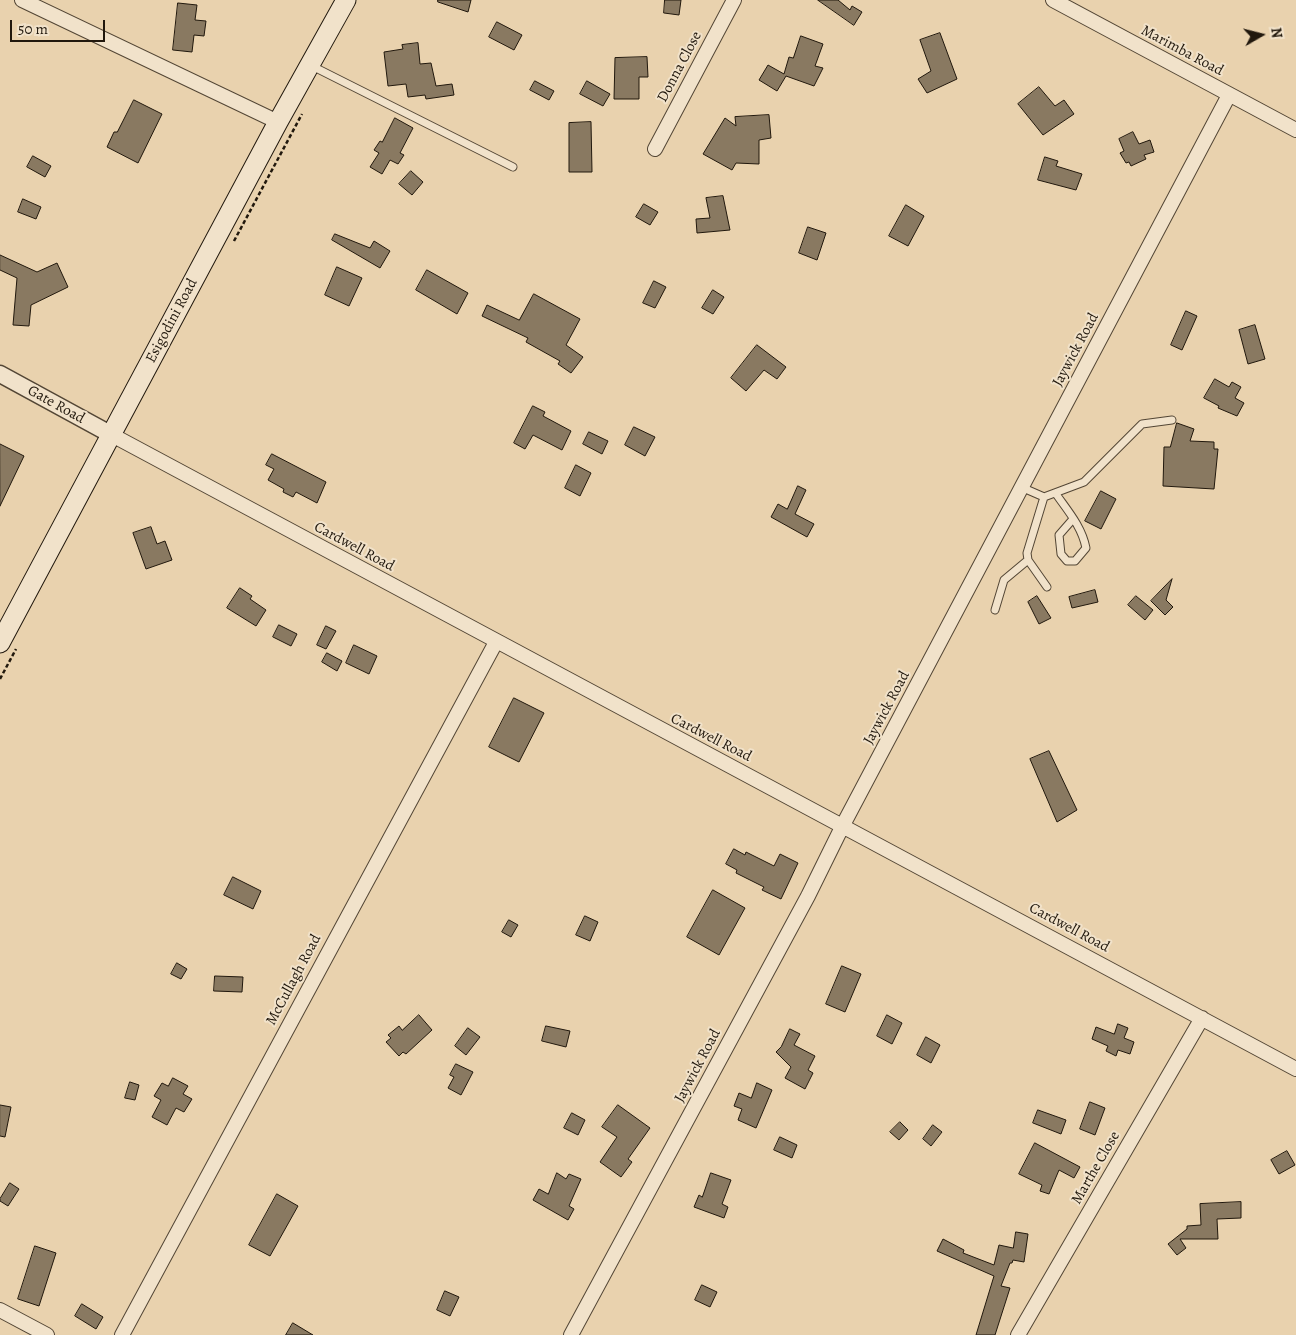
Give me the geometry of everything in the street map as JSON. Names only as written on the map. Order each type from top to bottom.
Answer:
[{"type":"main road","name":"Esigodini Road","points":[[0,643],[278,122],[346,0]]},
{"type":"street","points":[[22,0],[278,122]]},
{"type":"street","name":"Donna Close","points":[[655,149],[734,0]]},
{"type":"street","name":"Marimba Road","points":[[1052,0],[1296,130]]},
{"type":"street","name":"Jaywick Road","points":[[571,1335],[808,896],[843,825],[1229,94]]},
{"type":"street","name":"Gate Road","points":[[0,374],[112,435]]},
{"type":"street","name":"Cardwell Road","points":[[112,435],[1296,1069]]},
{"type":"street","name":"McCullagh Road","points":[[122,1335],[496,642]]},
{"type":"street","name":"Marthe Close","points":[[1018,1335],[1202,1018]]},
{"type":"street","points":[[0,1310],[46,1335]]},
{"type":"lane","points":[[310,65],[513,167]]},
{"type":"lane","points":[[1021,487],[1044,497],[1084,482],[1142,424],[1172,420]]},
{"type":"lane","points":[[1056,494],[1073,519],[1083,534],[1086,548],[1075,561],[1067,561],[1060,554],[1060,535],[1073,519]]},
{"type":"lane","points":[[1044,497],[1027,553],[1028,560],[1047,587]]},
{"type":"lane","points":[[995,610],[1004,580],[1028,560]]},
{"type":"building","points":[[438,0],[471,0],[468,12],[438,2]]},
{"type":"building","points":[[665,0],[681,0],[679,15],[664,13]]},
{"type":"building","points":[[818,0],[838,0],[850,10],[852,6],[862,12],[854,25]]},
{"type":"building","points":[[178,3],[197,5],[195,20],[206,21],[204,36],[194,35],[192,52],[173,50]]},
{"type":"building","points":[[497,22],[522,35],[514,50],[489,37]]},
{"type":"building","points":[[940,33],[957,79],[927,93],[918,79],[931,71],[920,40]]},
{"type":"building","points":[[801,36],[823,44],[815,66],[823,68],[814,86],[786,76],[777,91],[759,80],[768,65],[784,74],[789,57],[793,58]]},
{"type":"building","points":[[418,43],[420,64],[431,63],[436,86],[452,84],[454,95],[426,99],[425,95],[408,97],[406,84],[388,86],[384,52],[403,49],[402,45]]},
{"type":"building","points":[[647,57],[648,77],[639,77],[639,99],[614,99],[615,58]]},
{"type":"building","points":[[535,81],[554,91],[549,100],[530,90]]},
{"type":"building","points":[[587,81],[610,94],[603,106],[580,94]]},
{"type":"building","points":[[1039,87],[1055,106],[1064,100],[1074,114],[1043,135],[1018,104]]},
{"type":"building","points":[[134,100],[162,114],[138,163],[107,147]]},
{"type":"building","points":[[769,115],[771,138],[759,140],[759,164],[736,163],[732,170],[703,154],[725,118],[736,126],[735,117]]},
{"type":"building","points":[[395,118],[413,128],[400,153],[404,155],[398,164],[390,160],[382,174],[370,167],[379,153],[374,150],[380,141],[382,142]]},
{"type":"building","points":[[591,122],[592,172],[569,172],[569,123]]},
{"type":"building","points":[[1133,132],[1139,144],[1150,140],[1154,152],[1144,155],[1146,159],[1131,166],[1129,162],[1126,163],[1120,153],[1124,151],[1119,139]]},
{"type":"building","points":[[33,156],[51,166],[45,177],[27,167]]},
{"type":"building","points":[[1045,157],[1058,161],[1056,166],[1082,174],[1076,190],[1038,180]]},
{"type":"building","points":[[411,171],[423,182],[412,195],[399,184]]},
{"type":"building","points":[[723,196],[730,230],[697,233],[696,219],[710,218],[706,198]]},
{"type":"building","points":[[23,199],[41,207],[36,219],[18,212]]},
{"type":"building","points":[[644,204],[658,212],[650,225],[636,217]]},
{"type":"building","points":[[906,205],[924,216],[908,246],[889,236]]},
{"type":"building","points":[[808,227],[826,233],[817,260],[799,253]]},
{"type":"building","points":[[335,234],[370,248],[374,241],[390,251],[380,268],[332,240]]},
{"type":"building","points":[[0,255],[37,272],[57,263],[68,287],[31,305],[29,326],[13,325],[17,278],[0,270]]},
{"type":"building","points":[[337,267],[362,278],[349,306],[325,295]]},
{"type":"building","points":[[427,270],[468,293],[457,314],[416,290]]},
{"type":"building","points":[[654,281],[666,287],[655,308],[643,303]]},
{"type":"building","points":[[713,290],[724,297],[713,314],[702,308]]},
{"type":"building","points":[[534,294],[580,319],[566,345],[583,357],[571,373],[558,364],[560,361],[526,342],[528,338],[482,316],[487,305],[519,320]]},
{"type":"building","points":[[1186,311],[1197,316],[1182,350],[1171,345]]},
{"type":"building","points":[[1255,325],[1265,359],[1248,364],[1239,330]]},
{"type":"building","points":[[757,345],[786,367],[777,379],[764,370],[746,391],[731,378]]},
{"type":"building","points":[[1215,379],[1229,387],[1232,382],[1241,387],[1235,398],[1244,403],[1237,416],[1218,408],[1219,406],[1204,398]]},
{"type":"building","points":[[533,406],[545,412],[543,416],[571,431],[562,450],[533,435],[525,449],[514,443]]},
{"type":"building","points":[[1177,423],[1194,429],[1190,441],[1214,442],[1214,449],[1218,449],[1214,489],[1163,486],[1164,447],[1170,447]]},
{"type":"building","points":[[634,427],[655,437],[645,456],[625,445]]},
{"type":"building","points":[[589,432],[608,441],[602,454],[583,444]]},
{"type":"building","points":[[0,444],[24,456],[0,506]]},
{"type":"building","points":[[272,454],[326,482],[317,503],[296,492],[293,497],[283,492],[284,489],[268,480],[274,469],[266,465]]},
{"type":"building","points":[[576,465],[591,473],[580,496],[565,488]]},
{"type":"building","points":[[798,486],[806,490],[795,514],[814,524],[807,537],[771,517],[778,504],[787,509]]},
{"type":"building","points":[[1101,491],[1116,499],[1101,529],[1085,521]]},
{"type":"building","points":[[151,527],[157,544],[165,541],[172,560],[146,569],[133,533]]},
{"type":"building","points":[[1172,579],[1166,600],[1173,607],[1165,615],[1151,601]]},
{"type":"building","points":[[240,588],[252,596],[250,599],[266,610],[256,626],[227,608]]},
{"type":"building","points":[[1095,590],[1098,602],[1072,608],[1069,597]]},
{"type":"building","points":[[1037,596],[1051,618],[1039,624],[1028,602]]},
{"type":"building","points":[[1136,596],[1153,610],[1145,620],[1128,605]]},
{"type":"building","points":[[279,625],[297,634],[291,646],[273,637]]},
{"type":"building","points":[[326,626],[336,631],[326,649],[317,645]]},
{"type":"building","points":[[354,645],[377,656],[369,674],[346,663]]},
{"type":"building","points":[[327,653],[342,661],[337,671],[322,662]]},
{"type":"building","points":[[514,698],[544,713],[519,762],[489,747]]},
{"type":"building","points":[[1049,751],[1077,810],[1057,822],[1030,759]]},
{"type":"building","points":[[734,849],[745,855],[746,852],[774,866],[780,854],[798,863],[781,899],[762,890],[764,887],[736,873],[737,870],[726,864]]},
{"type":"building","points":[[233,877],[261,891],[253,909],[224,895]]},
{"type":"building","points":[[713,890],[745,908],[719,955],[687,937]]},
{"type":"building","points":[[585,916],[598,922],[590,941],[576,935]]},
{"type":"building","points":[[509,920],[518,925],[511,937],[502,932]]},
{"type":"building","points":[[177,963],[187,969],[181,979],[171,974]]},
{"type":"building","points":[[842,966],[861,974],[845,1012],[826,1004]]},
{"type":"building","points":[[215,976],[243,977],[242,992],[214,991]]},
{"type":"building","points":[[419,1015],[432,1030],[406,1054],[403,1052],[399,1056],[386,1042],[391,1038],[388,1035],[399,1026],[402,1030]]},
{"type":"building","points":[[887,1015],[902,1023],[892,1044],[877,1036]]},
{"type":"building","points":[[1118,1024],[1128,1028],[1124,1038],[1134,1042],[1130,1054],[1118,1050],[1116,1056],[1106,1051],[1108,1046],[1092,1039],[1096,1027],[1114,1034]]},
{"type":"building","points":[[546,1026],[570,1031],[566,1047],[542,1041]]},
{"type":"building","points":[[468,1028],[480,1037],[466,1055],[455,1046]]},
{"type":"building","points":[[790,1029],[800,1034],[794,1045],[815,1056],[808,1070],[813,1073],[805,1089],[785,1078],[791,1067],[776,1052],[781,1047]]},
{"type":"building","points":[[926,1037],[940,1045],[931,1063],[917,1055]]},
{"type":"building","points":[[456,1064],[473,1072],[461,1095],[448,1088],[454,1077],[450,1075]]},
{"type":"building","points":[[173,1078],[188,1086],[183,1094],[192,1099],[184,1112],[176,1108],[167,1125],[152,1117],[161,1100],[154,1096],[162,1083],[168,1086]]},
{"type":"building","points":[[130,1082],[139,1085],[135,1100],[125,1098]]},
{"type":"building","points":[[757,1083],[772,1090],[756,1128],[738,1120],[742,1109],[734,1106],[739,1093],[751,1098]]},
{"type":"building","points":[[1090,1102],[1105,1108],[1095,1135],[1080,1129]]},
{"type":"building","points":[[0,1105],[11,1107],[5,1137],[0,1136]]},
{"type":"building","points":[[618,1105],[650,1128],[628,1159],[632,1162],[621,1177],[600,1162],[617,1137],[602,1127]]},
{"type":"building","points":[[1038,1110],[1066,1120],[1061,1134],[1033,1123]]},
{"type":"building","points":[[572,1113],[585,1120],[578,1135],[564,1128]]},
{"type":"building","points":[[900,1122],[908,1130],[899,1140],[890,1132]]},
{"type":"building","points":[[933,1125],[942,1132],[931,1146],[923,1139]]},
{"type":"building","points":[[780,1137],[797,1145],[792,1158],[774,1150]]},
{"type":"building","points":[[1035,1143],[1080,1167],[1074,1178],[1059,1170],[1049,1194],[1040,1191],[1042,1185],[1019,1174]]},
{"type":"building","points":[[1287,1151],[1295,1165],[1279,1174],[1271,1160]]},
{"type":"building","points":[[557,1173],[566,1179],[569,1174],[581,1179],[569,1206],[574,1209],[568,1220],[533,1200],[539,1189],[548,1194]]},
{"type":"building","points":[[711,1173],[731,1180],[722,1204],[728,1207],[724,1218],[694,1207],[699,1195],[702,1197]]},
{"type":"building","points":[[10,1183],[19,1189],[8,1206],[0,1201],[0,1199]]},
{"type":"building","points":[[277,1194],[298,1206],[270,1256],[249,1245]]},
{"type":"building","points":[[1241,1202],[1241,1218],[1217,1219],[1218,1239],[1180,1239],[1186,1248],[1177,1255],[1168,1244],[1187,1229],[1187,1226],[1201,1225],[1200,1204]]},
{"type":"building","points":[[1016,1232],[1028,1234],[1024,1262],[1013,1260],[1010,1263],[1001,1286],[1010,1288],[995,1335],[976,1335],[994,1276],[937,1251],[943,1239],[964,1250],[963,1253],[994,1265],[999,1245],[1013,1248]]},
{"type":"building","points":[[35,1246],[56,1253],[39,1306],[18,1299]]},
{"type":"building","points":[[702,1285],[717,1292],[710,1307],[695,1300]]},
{"type":"building","points":[[445,1291],[459,1297],[450,1316],[437,1310]]},
{"type":"building","points":[[82,1304],[103,1317],[96,1329],[75,1316]]},
{"type":"building","points":[[293,1323],[313,1335],[286,1335]]}]
